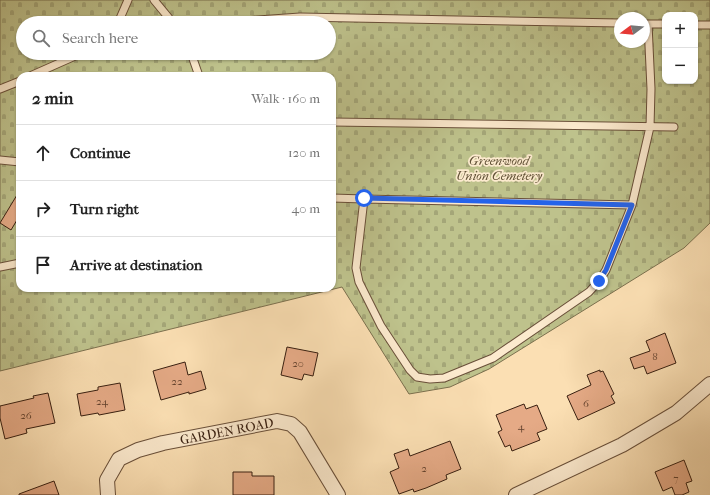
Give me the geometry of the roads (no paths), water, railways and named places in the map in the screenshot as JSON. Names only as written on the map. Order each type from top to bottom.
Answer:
[{"type":"street","points":[[516,495],[622,446],[676,413],[710,384]]},
{"type":"street","name":"GARDEN ROAD","points":[[108,495],[107,480],[119,459],[138,450],[163,443],[277,421],[291,424],[300,432],[338,495]]},
{"type":"lane","points":[[121,16],[128,0]]},
{"type":"lane","points":[[154,0],[167,16]]},
{"type":"lane","points":[[336,18],[614,24]]},
{"type":"lane","points":[[650,24],[662,24]]},
{"type":"lane","points":[[698,25],[710,25]]},
{"type":"lane","points":[[364,198],[356,268],[360,282],[382,326],[410,370],[417,377],[430,379],[444,378],[493,358],[589,292],[606,270],[632,205],[650,127],[651,89],[648,48]]},
{"type":"lane","points":[[39,72],[66,60]]},
{"type":"lane","points":[[193,60],[198,72]]},
{"type":"lane","points":[[0,90],[16,83]]},
{"type":"lane","points":[[336,122],[674,127]]},
{"type":"lane","points":[[0,160],[16,162]]},
{"type":"lane","points":[[336,198],[632,205]]},
{"type":"lane","points":[[0,267],[16,264]]},
{"type":"park label","name":"Greenwood Union Cemetery","points":[[499,168]]}]
